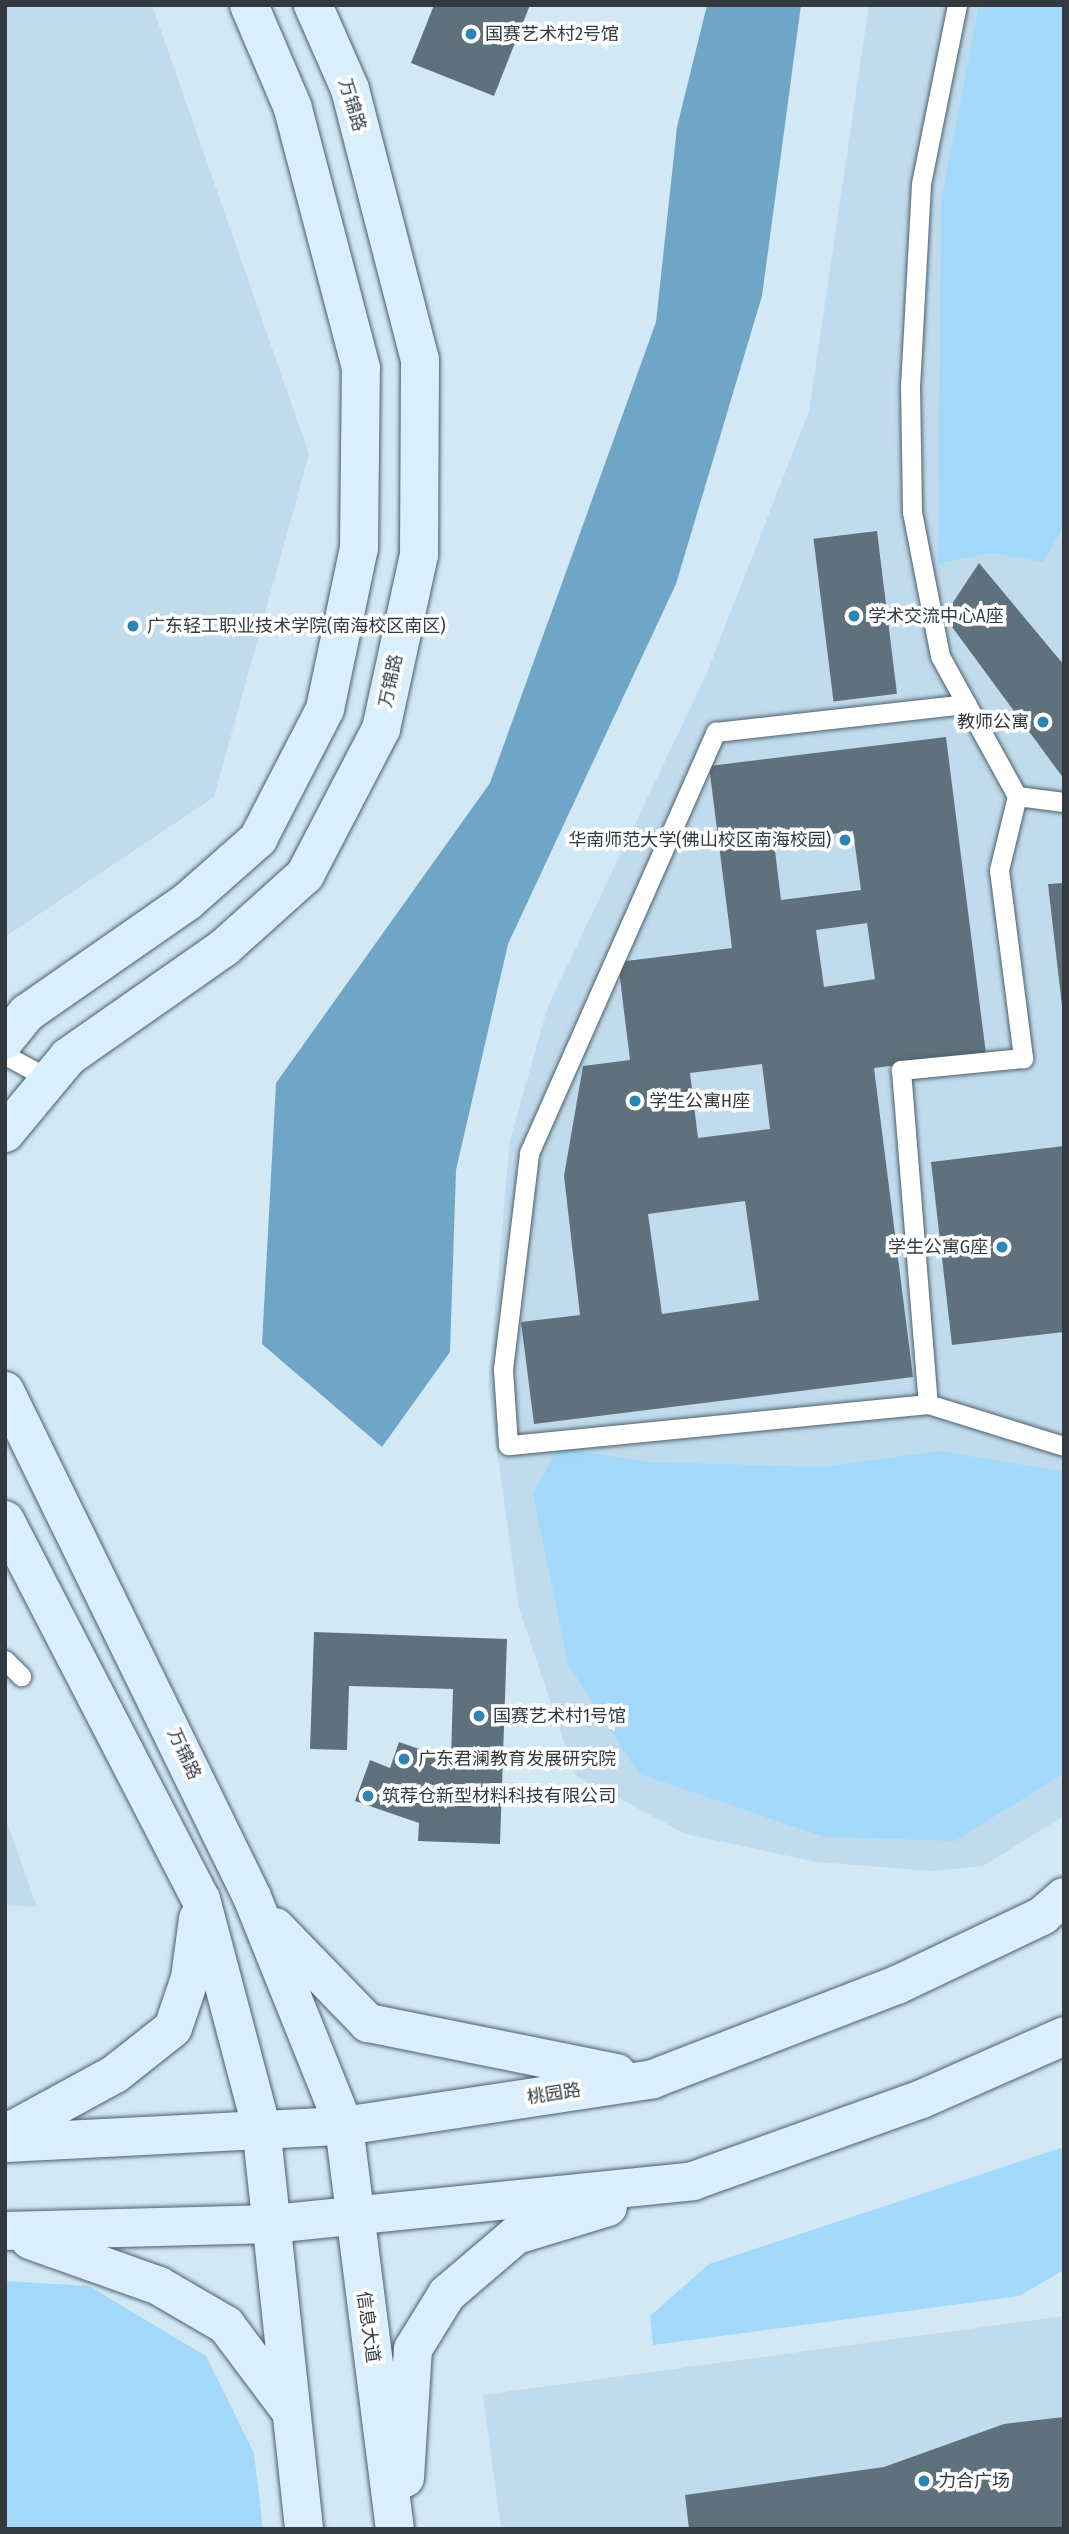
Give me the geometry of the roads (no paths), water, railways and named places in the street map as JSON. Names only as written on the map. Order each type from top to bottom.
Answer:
[{"type":"main road","points":[[5,1040],[27,1013],[188,901],[258,839],[325,709],[359,548],[360,368],[293,108],[249,5]]},
{"type":"main road","name":"万锦路","points":[[5,1133],[68,1057],[225,947],[305,876],[381,729],[419,555],[420,360],[350,89],[313,5]]},
{"type":"main road","name":"万锦路","points":[[5,1391],[252,1898],[344,2126]]},
{"type":"main road","points":[[5,1520],[201,1899],[261,2126],[273,2224],[288,2408],[304,2529]]},
{"type":"main road","name":"桃园路","points":[[5,2143],[261,2126],[344,2126],[653,2079],[897,1985],[1042,1916],[1064,1897]]},
{"type":"main road","points":[[252,1898],[303,1962],[368,2023],[489,2052],[653,2079]]},
{"type":"main road","points":[[5,2134],[115,2074],[173,2028],[190,1978],[201,1899]]},
{"type":"main road","points":[[402,2529],[413,2349],[447,2294],[516,2235],[693,2181],[922,2099],[1064,2036]]},
{"type":"main road","name":"信息大道","points":[[344,2126],[353,2217],[395,2529]]},
{"type":"main road","points":[[7,2232],[273,2224],[693,2181]]},
{"type":"main road","points":[[7,2232],[159,2286],[226,2325],[288,2408]]},
{"type":"lane","points":[[928,1404],[901,1070],[1023,1058],[999,870],[1017,796],[940,656],[912,512],[910,383],[921,184],[957,5]]},
{"type":"lane","points":[[966,704],[716,732],[529,1153],[503,1369],[509,1444],[928,1404],[1064,1446]]},
{"type":"lane","points":[[1017,796],[1064,802]]},
{"type":"lane","points":[[5,1055],[50,1079]]},
{"type":"lane","points":[[5,1660],[21,1676]]},
{"type":"place","name":"国赛艺术村2号馆","points":[[471,34]]},
{"type":"place","name":"学术交流中心A座","points":[[854,616]]},
{"type":"place","name":"广东轻工职业技术学院(南海校区南区)","points":[[133,626]]},
{"type":"place","name":"教师公寓","points":[[1043,722]]},
{"type":"place","name":"华南师范大学(佛山校区南海校园)","points":[[845,840]]},
{"type":"place","name":"学生公寓H座","points":[[635,1101]]},
{"type":"place","name":"学生公寓G座","points":[[1002,1247]]},
{"type":"place","name":"国赛艺术村1号馆","points":[[479,1716]]},
{"type":"place","name":"广东君澜教育发展研究院","points":[[404,1759]]},
{"type":"place","name":"筑荐仓新型材料科技有限公司","points":[[368,1796]]},
{"type":"place","name":"力合广场","points":[[924,2481]]}]
